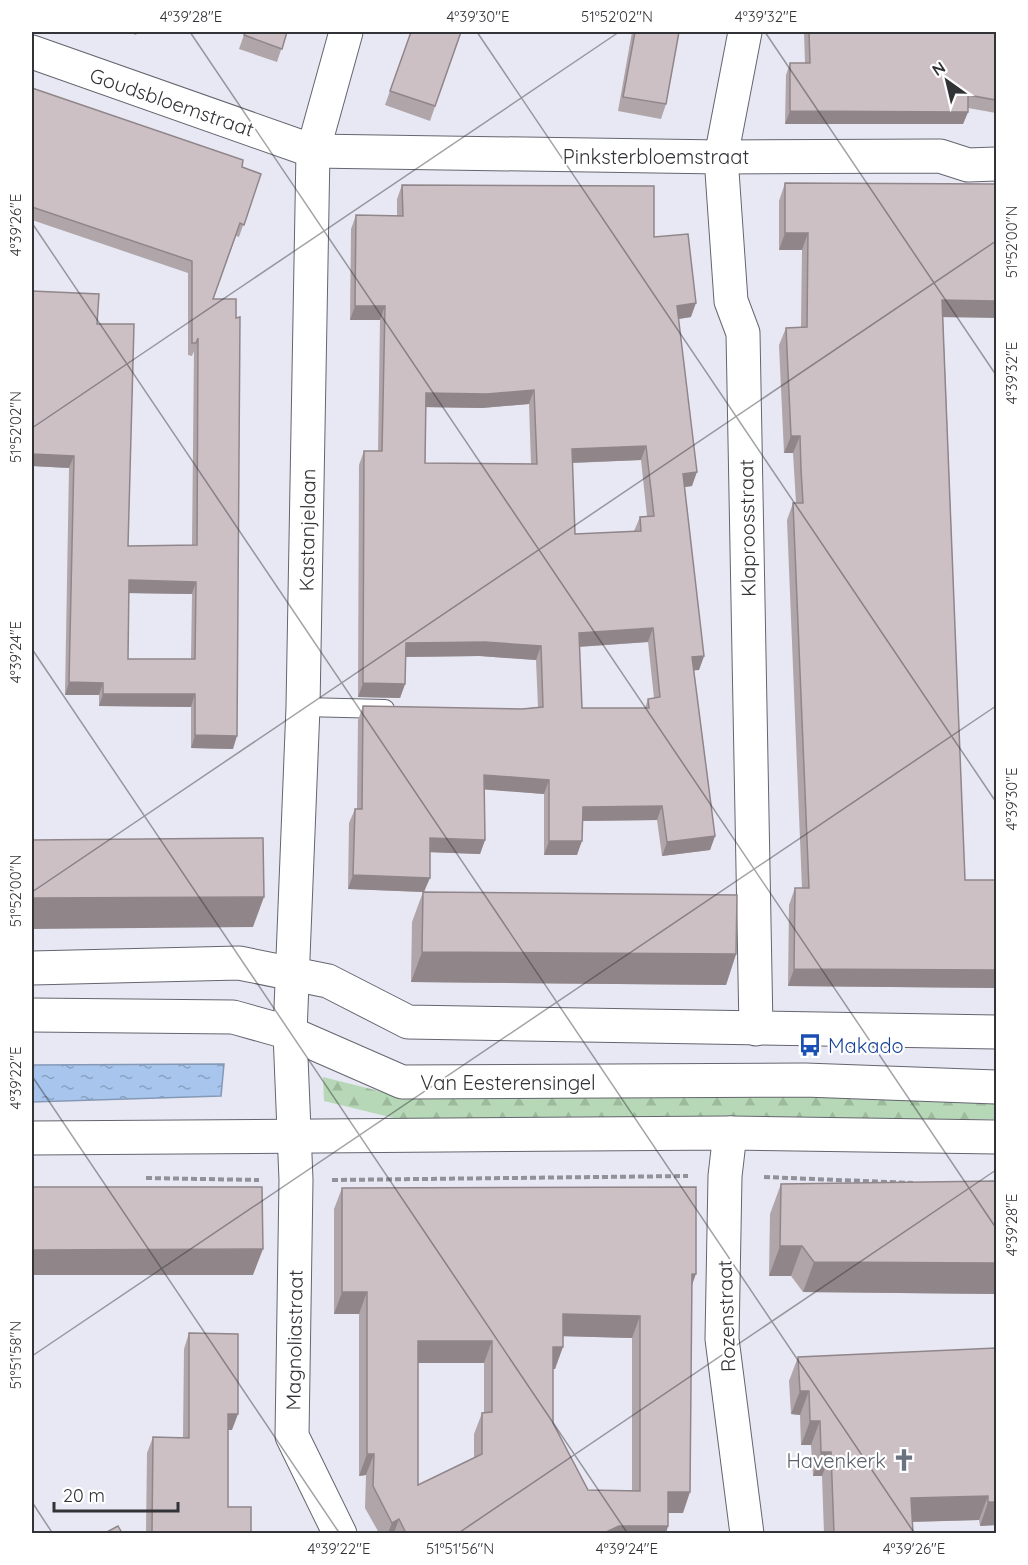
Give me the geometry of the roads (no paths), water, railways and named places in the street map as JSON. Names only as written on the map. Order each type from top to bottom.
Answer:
[{"type":"street","name":"Kastanjelaan","points":[[295,1136],[290,1033],[303,707],[313,151],[346,32]]},
{"type":"street","name":"Klaproosstraat","points":[[745,32],[721,157],[731,301],[743,333],[756,1029]]},
{"type":"street","name":"Goudsbloemstraat","points":[[32,52],[313,151]]},
{"type":"street","name":"Pinksterbloemstraat","points":[[313,151],[721,157],[940,156],[968,165],[996,164]]},
{"type":"street","points":[[32,968],[239,963],[328,981],[408,1022],[996,1032]]},
{"type":"street","name":"Van Eesterensingel","points":[[32,1015],[233,1017],[290,1033],[402,1082],[805,1080],[996,1087]]},
{"type":"street","points":[[32,1138],[730,1133],[996,1137]]},
{"type":"street","name":"Rozenstraat","points":[[730,1133],[725,1176],[722,1340],[747,1533]]},
{"type":"street","name":"Magnoliastraat","points":[[295,1136],[292,1436],[340,1533]]},
{"type":"lane","points":[[303,707],[398,709]]},
{"type":"water","points":[[224,1064],[221,1096],[32,1102],[32,1065]]},
{"type":"place","name":"Makado","points":[[810,1045]]},
{"type":"place","name":"Havenkerk","points":[[904,1460]]}]
